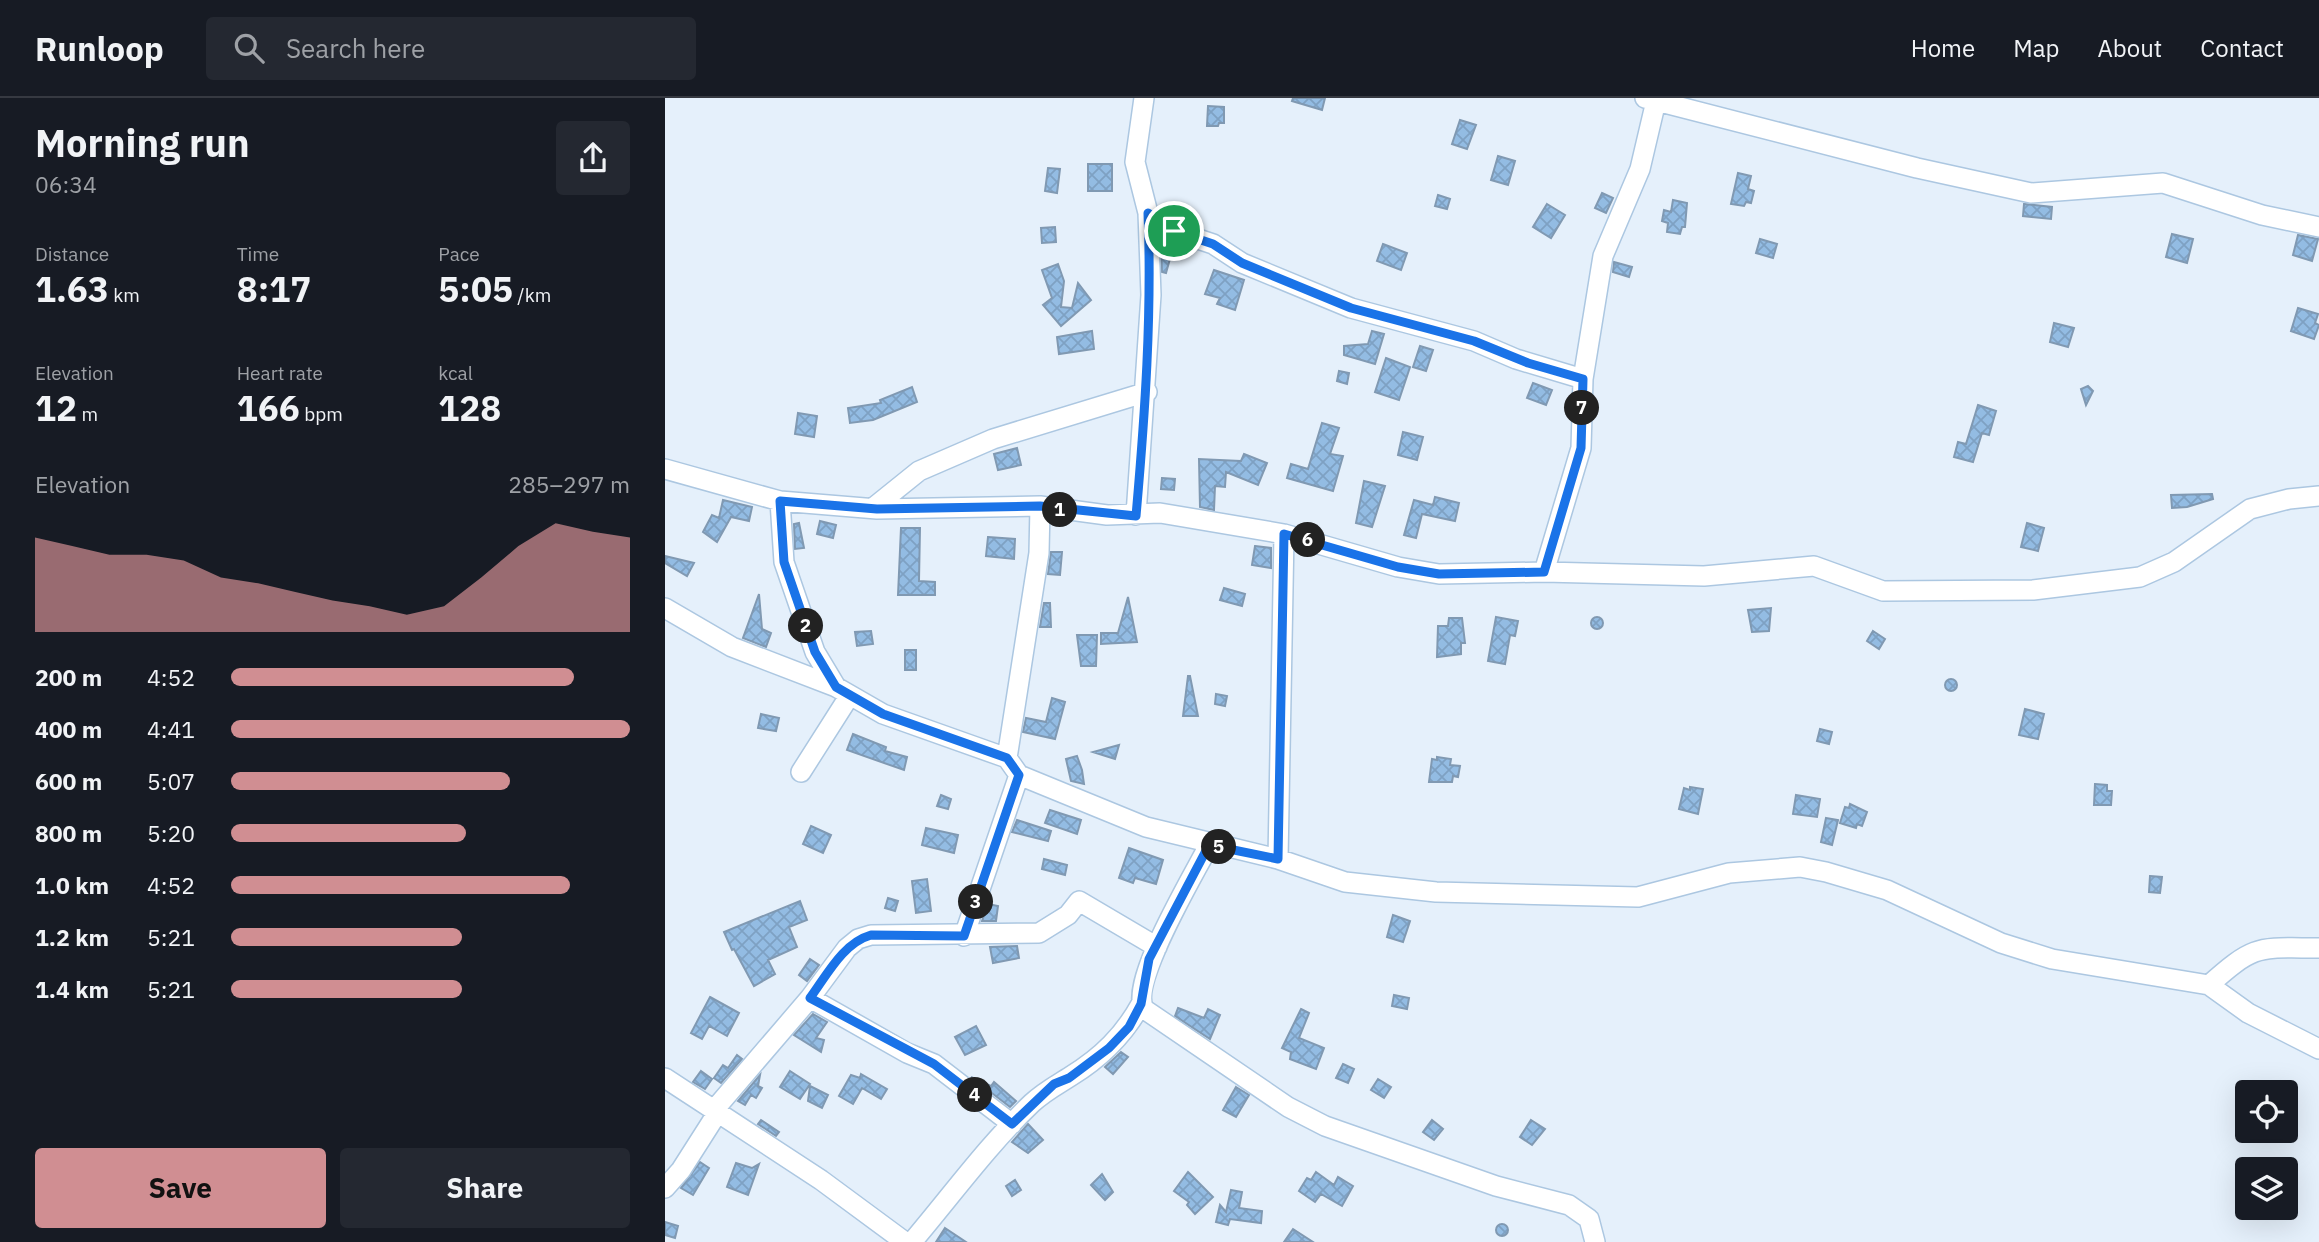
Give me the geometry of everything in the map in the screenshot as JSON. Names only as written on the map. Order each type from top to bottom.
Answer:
[{"type":"street","points":[[1136,516],[1147,392],[1151,295],[1148,213],[1135,152],[1145,98]]},
{"type":"street","points":[[1544,572],[1581,448],[1583,379],[1603,256],[1640,169],[1650,99],[1917,167],[2031,192],[2163,183],[2262,215],[2319,227]]},
{"type":"street","points":[[1148,213],[1174,231],[1213,244],[1242,263],[1351,308],[1474,341],[1528,363],[1583,379]]},
{"type":"street","points":[[873,508],[919,471],[993,439],[1147,392]]},
{"type":"street","points":[[665,469],[780,501],[873,508],[1040,506],[1136,516],[1160,513],[1284,534],[1398,567],[1439,574],[1544,572],[1704,576],[1814,566],[1883,591],[2033,590],[2140,577],[2197,548],[2250,509],[2289,499],[2319,496]]},
{"type":"street","points":[[780,501],[784,562],[815,652],[843,691]]},
{"type":"street","points":[[1007,758],[1039,553],[1040,506]]},
{"type":"street","points":[[1278,859],[1284,534]]},
{"type":"street","points":[[665,608],[732,647],[843,691],[883,714],[1007,758],[1019,775],[1146,827],[1209,845],[1278,859],[1345,883],[1436,892],[1639,897],[1708,877],[1801,867],[1887,890],[2001,943],[2052,959],[2209,985],[2248,1013],[2319,1049]]},
{"type":"street","points":[[801,772],[843,691]]},
{"type":"street","points":[[964,936],[1019,775]]},
{"type":"street","points":[[912,1242],[1012,1124],[1054,1084],[1069,1078],[1109,1048],[1129,1027],[1141,1004],[1145,973],[1209,845]]},
{"type":"street","points":[[665,1188],[681,1170],[716,1111],[810,998],[847,948],[858,939],[871,935],[964,936],[1039,933],[1068,915],[1079,901],[1157,947]]},
{"type":"street","points":[[2209,985],[2249,952],[2264,948],[2319,948]]},
{"type":"street","points":[[810,998],[934,1064],[1012,1124]]},
{"type":"street","points":[[1141,1004],[1148,1013],[1288,1107],[1325,1126],[1396,1152],[1496,1186],[1569,1205],[1589,1219],[1595,1242]]},
{"type":"street","points":[[665,1077],[821,1180],[905,1242]]},
{"type":"building","points":[[1293,98],[1325,98],[1322,110],[1292,101]]},
{"type":"building","points":[[1208,106],[1224,107],[1224,123],[1207,126]]},
{"type":"building","points":[[1460,120],[1476,125],[1467,149],[1452,144]]},
{"type":"building","points":[[1498,156],[1515,161],[1508,185],[1491,180]]},
{"type":"building","points":[[1088,164],[1112,164],[1112,191],[1088,191]]},
{"type":"building","points":[[1048,168],[1060,169],[1057,193],[1045,191]]},
{"type":"building","points":[[1738,173],[1751,176],[1748,189],[1754,191],[1751,203],[1746,202],[1744,206],[1731,204]]},
{"type":"building","points":[[1602,193],[1613,198],[1606,213],[1595,208]]},
{"type":"building","points":[[1438,195],[1450,199],[1447,209],[1435,206]]},
{"type":"building","points":[[1673,200],[1687,203],[1685,227],[1682,227],[1680,234],[1667,232],[1668,223],[1662,221],[1664,210],[1671,212]]},
{"type":"building","points":[[1547,204],[1565,215],[1551,238],[1533,227]]},
{"type":"building","points":[[2024,204],[2052,207],[2051,219],[2023,216]]},
{"type":"building","points":[[1055,227],[1056,242],[1042,243],[1041,228]]},
{"type":"building","points":[[2172,234],[2193,239],[2187,263],[2166,257]]},
{"type":"building","points":[[2298,235],[2318,239],[2312,261],[2293,255]]},
{"type":"building","points":[[1760,239],[1777,244],[1773,258],[1756,253]]},
{"type":"building","points":[[1161,244],[1173,248],[1166,273],[1162,272]]},
{"type":"building","points":[[1383,244],[1407,253],[1401,270],[1377,261]]},
{"type":"building","points":[[1614,262],[1632,267],[1629,277],[1613,272]]},
{"type":"building","points":[[1058,264],[1064,281],[1061,307],[1072,308],[1078,283],[1091,300],[1061,326],[1043,305],[1052,298],[1042,270]]},
{"type":"building","points":[[1214,270],[1244,280],[1235,310],[1217,304],[1220,298],[1205,294]]},
{"type":"building","points":[[2298,308],[2318,314],[2315,323],[2319,325],[2314,339],[2291,331]]},
{"type":"building","points":[[2054,323],[2074,328],[2068,347],[2050,342]]},
{"type":"building","points":[[1092,331],[1094,349],[1059,354],[1057,337]]},
{"type":"building","points":[[1372,331],[1384,334],[1375,364],[1344,355],[1344,346],[1368,344]]},
{"type":"building","points":[[1420,346],[1433,350],[1426,371],[1413,367]]},
{"type":"building","points":[[1386,358],[1410,367],[1399,400],[1375,392]]},
{"type":"building","points":[[1339,371],[1349,373],[1347,384],[1337,381]]},
{"type":"building","points":[[1533,383],[1552,390],[1546,405],[1527,398]]},
{"type":"building","points":[[2088,386],[2093,391],[2086,405],[2081,389]]},
{"type":"building","points":[[912,387],[917,402],[873,420],[850,423],[848,408],[881,403],[880,400]]},
{"type":"building","points":[[1978,405],[1996,411],[1989,435],[1982,433],[1973,462],[1954,457],[1958,442],[1966,444]]},
{"type":"building","points":[[798,413],[817,416],[814,437],[795,434]]},
{"type":"building","points":[[1322,423],[1339,428],[1330,454],[1343,456],[1333,491],[1287,478],[1291,464],[1308,469]]},
{"type":"building","points":[[1403,432],[1423,437],[1417,460],[1398,455]]},
{"type":"building","points":[[1017,448],[1021,465],[998,470],[994,454]]},
{"type":"building","points":[[1244,454],[1267,463],[1258,485],[1226,472],[1225,487],[1215,486],[1214,510],[1200,507],[1199,459],[1241,461]]},
{"type":"building","points":[[1162,478],[1175,479],[1174,490],[1161,489]]},
{"type":"building","points":[[1364,481],[1385,486],[1372,527],[1356,523]]},
{"type":"building","points":[[2212,494],[2213,499],[2187,507],[2172,508],[2171,495]]},
{"type":"building","points":[[1435,497],[1459,503],[1455,521],[1422,514],[1416,538],[1404,535],[1414,500],[1433,505]]},
{"type":"building","points":[[723,500],[752,507],[749,521],[731,517],[717,542],[703,532],[712,515],[719,518]]},
{"type":"building","points":[[820,521],[836,525],[833,538],[817,534]]},
{"type":"building","points":[[799,523],[804,548],[795,549],[794,524]]},
{"type":"building","points":[[2027,523],[2044,528],[2038,551],[2021,547]]},
{"type":"building","points":[[901,528],[920,528],[919,581],[935,582],[935,595],[898,595]]},
{"type":"building","points":[[988,537],[1015,539],[1014,559],[986,556]]},
{"type":"building","points":[[1255,546],[1271,548],[1271,568],[1252,565]]},
{"type":"building","points":[[1051,552],[1062,552],[1060,575],[1048,574]]},
{"type":"building","points":[[665,556],[694,563],[687,576],[665,563]]},
{"type":"building","points":[[1224,588],[1245,594],[1242,606],[1220,600]]},
{"type":"building","points":[[759,594],[762,629],[771,633],[766,647],[743,638]]},
{"type":"building","points":[[1128,597],[1137,642],[1101,644],[1101,633],[1118,633]]},
{"type":"building","points":[[1044,603],[1050,603],[1051,627],[1040,627]]},
{"type":"building","points":[[1771,608],[1769,631],[1752,632],[1748,610]]},
{"type":"building","points":[[1496,617],[1518,621],[1515,636],[1510,635],[1505,664],[1488,661]]},
{"type":"building","points":[[1597,617],[1603,623],[1597,629],[1591,623]]},
{"type":"building","points":[[1449,618],[1462,618],[1465,643],[1461,643],[1461,654],[1437,657],[1438,626],[1448,626]]},
{"type":"building","points":[[871,631],[873,644],[857,646],[855,632]]},
{"type":"building","points":[[1873,631],[1885,639],[1879,649],[1867,641]]},
{"type":"building","points":[[1077,635],[1097,635],[1096,666],[1081,666]]},
{"type":"building","points":[[905,650],[916,650],[916,670],[905,670]]},
{"type":"building","points":[[1190,676],[1198,716],[1183,716]]},
{"type":"building","points":[[1951,679],[1957,685],[1951,691],[1945,685]]},
{"type":"building","points":[[1216,694],[1227,696],[1225,706],[1215,704]]},
{"type":"building","points":[[1052,698],[1065,702],[1055,739],[1023,732],[1026,718],[1046,722]]},
{"type":"building","points":[[2025,709],[2044,714],[2038,739],[2019,735]]},
{"type":"building","points":[[761,714],[779,718],[776,731],[758,728]]},
{"type":"building","points":[[1820,729],[1832,732],[1829,744],[1817,741]]},
{"type":"building","points":[[853,734],[886,747],[885,751],[907,757],[904,770],[847,750]]},
{"type":"building","points":[[1119,745],[1115,759],[1093,752]]},
{"type":"building","points":[[1077,756],[1084,784],[1071,781],[1066,759]]},
{"type":"building","points":[[1437,757],[1451,759],[1450,765],[1460,766],[1458,777],[1453,776],[1452,782],[1429,782],[1432,759],[1437,760]]},
{"type":"building","points":[[2095,784],[2107,785],[2107,791],[2112,791],[2111,805],[2094,805]]},
{"type":"building","points":[[1690,787],[1703,789],[1698,814],[1679,809],[1684,788],[1690,790]]},
{"type":"building","points":[[941,795],[951,799],[948,809],[937,806]]},
{"type":"building","points":[[1796,795],[1820,799],[1817,817],[1793,814]]},
{"type":"building","points":[[1850,804],[1867,812],[1862,826],[1857,824],[1856,828],[1840,823],[1845,807],[1849,808]]},
{"type":"building","points":[[1050,810],[1081,820],[1077,834],[1045,823]]},
{"type":"building","points":[[1826,818],[1838,820],[1832,845],[1821,842]]},
{"type":"building","points":[[1017,820],[1051,831],[1048,841],[1012,832]]},
{"type":"building","points":[[811,826],[831,835],[823,853],[803,844]]},
{"type":"building","points":[[926,828],[958,835],[954,853],[922,845]]},
{"type":"building","points":[[1129,848],[1163,860],[1156,884],[1135,878],[1133,883],[1119,878]]},
{"type":"building","points":[[1044,859],[1067,865],[1065,875],[1042,869]]},
{"type":"building","points":[[2150,876],[2162,877],[2160,893],[2149,892]]},
{"type":"building","points":[[927,879],[931,911],[916,913],[912,881]]},
{"type":"building","points":[[888,898],[898,901],[895,911],[885,908]]},
{"type":"building","points":[[800,901],[807,920],[789,927],[797,947],[768,960],[775,974],[754,986],[724,932]]},
{"type":"building","points":[[988,904],[998,906],[996,921],[982,921]]},
{"type":"building","points":[[1393,915],[1410,921],[1403,942],[1387,937]]},
{"type":"building","points":[[1017,946],[1019,958],[993,963],[990,947]]},
{"type":"building","points":[[810,959],[819,965],[807,981],[799,975]]},
{"type":"building","points":[[1394,995],[1409,998],[1407,1009],[1392,1006]]},
{"type":"building","points":[[710,997],[739,1013],[727,1036],[709,1026],[702,1039],[691,1033]]},
{"type":"building","points":[[1178,1008],[1204,1018],[1208,1009],[1220,1015],[1210,1039],[1175,1016]]},
{"type":"building","points":[[1301,1009],[1309,1013],[1299,1038],[1324,1048],[1316,1069],[1290,1059],[1291,1052],[1282,1048]]},
{"type":"building","points":[[813,1014],[827,1022],[816,1038],[824,1040],[821,1052],[794,1035]]},
{"type":"building","points":[[976,1026],[986,1045],[965,1055],[955,1037]]},
{"type":"building","points":[[1121,1052],[1128,1057],[1113,1074],[1105,1067]]},
{"type":"building","points":[[737,1055],[742,1059],[721,1083],[714,1078],[723,1065],[728,1068]]},
{"type":"building","points":[[1343,1064],[1354,1069],[1348,1083],[1336,1078]]},
{"type":"building","points":[[701,1071],[712,1079],[705,1089],[693,1082]]},
{"type":"building","points":[[790,1071],[810,1084],[800,1099],[780,1087]]},
{"type":"building","points":[[861,1074],[887,1089],[881,1099],[862,1088],[853,1104],[839,1096],[851,1075],[860,1078]]},
{"type":"building","points":[[760,1075],[758,1086],[762,1088],[756,1098],[751,1095],[745,1105],[738,1101]]},
{"type":"building","points":[[971,1077],[991,1086],[994,1082],[1016,1101],[1010,1107]]},
{"type":"building","points":[[1378,1079],[1391,1087],[1384,1098],[1371,1090]]},
{"type":"building","points":[[810,1086],[828,1095],[822,1108],[808,1101]]},
{"type":"building","points":[[1236,1087],[1249,1095],[1236,1117],[1223,1110]]},
{"type":"building","points":[[761,1120],[779,1132],[776,1136],[758,1124]]},
{"type":"building","points":[[1432,1120],[1443,1129],[1434,1140],[1423,1132]]},
{"type":"building","points":[[1531,1120],[1545,1129],[1532,1145],[1520,1137]]},
{"type":"building","points":[[1028,1124],[1043,1140],[1028,1153],[1012,1142]]},
{"type":"building","points":[[700,1162],[709,1168],[693,1195],[681,1188]]},
{"type":"building","points":[[736,1163],[752,1168],[759,1164],[748,1195],[727,1187]]},
{"type":"building","points":[[1188,1172],[1213,1197],[1195,1214],[1187,1205],[1189,1202],[1174,1191]]},
{"type":"building","points":[[1316,1172],[1334,1185],[1338,1177],[1353,1186],[1342,1206],[1321,1194],[1315,1202],[1299,1191],[1307,1178],[1311,1180]]},
{"type":"building","points":[[1102,1174],[1113,1192],[1105,1200],[1091,1185]]},
{"type":"building","points":[[1015,1180],[1021,1190],[1012,1196],[1006,1186]]},
{"type":"building","points":[[1231,1190],[1242,1192],[1239,1208],[1262,1211],[1261,1223],[1230,1219],[1228,1225],[1216,1222],[1220,1205],[1226,1212]]},
{"type":"building","points":[[665,1222],[678,1226],[675,1238],[665,1235]]},
{"type":"building","points":[[1502,1224],[1508,1230],[1502,1236],[1496,1230]]},
{"type":"building","points":[[945,1228],[966,1242],[936,1242]]},
{"type":"building","points":[[1293,1229],[1313,1242],[1284,1242]]},
{"type":"route","points":[[1148,213],[1174,231],[1213,244],[1242,263],[1351,308],[1474,341],[1515,359],[1583,379],[1581,448],[1544,572],[1439,574],[1398,567],[1284,534],[1278,859],[1209,845],[1149,959],[1141,1004],[1129,1027],[1091,1063],[1044,1092],[1012,1124],[934,1064],[907,1053],[810,998],[847,948],[858,939],[871,935],[964,936],[1019,775],[1007,758],[883,714],[836,687],[815,652],[784,562],[780,501],[877,509],[1040,506],[1136,516],[1149,355],[1151,295],[1148,213]]}]
